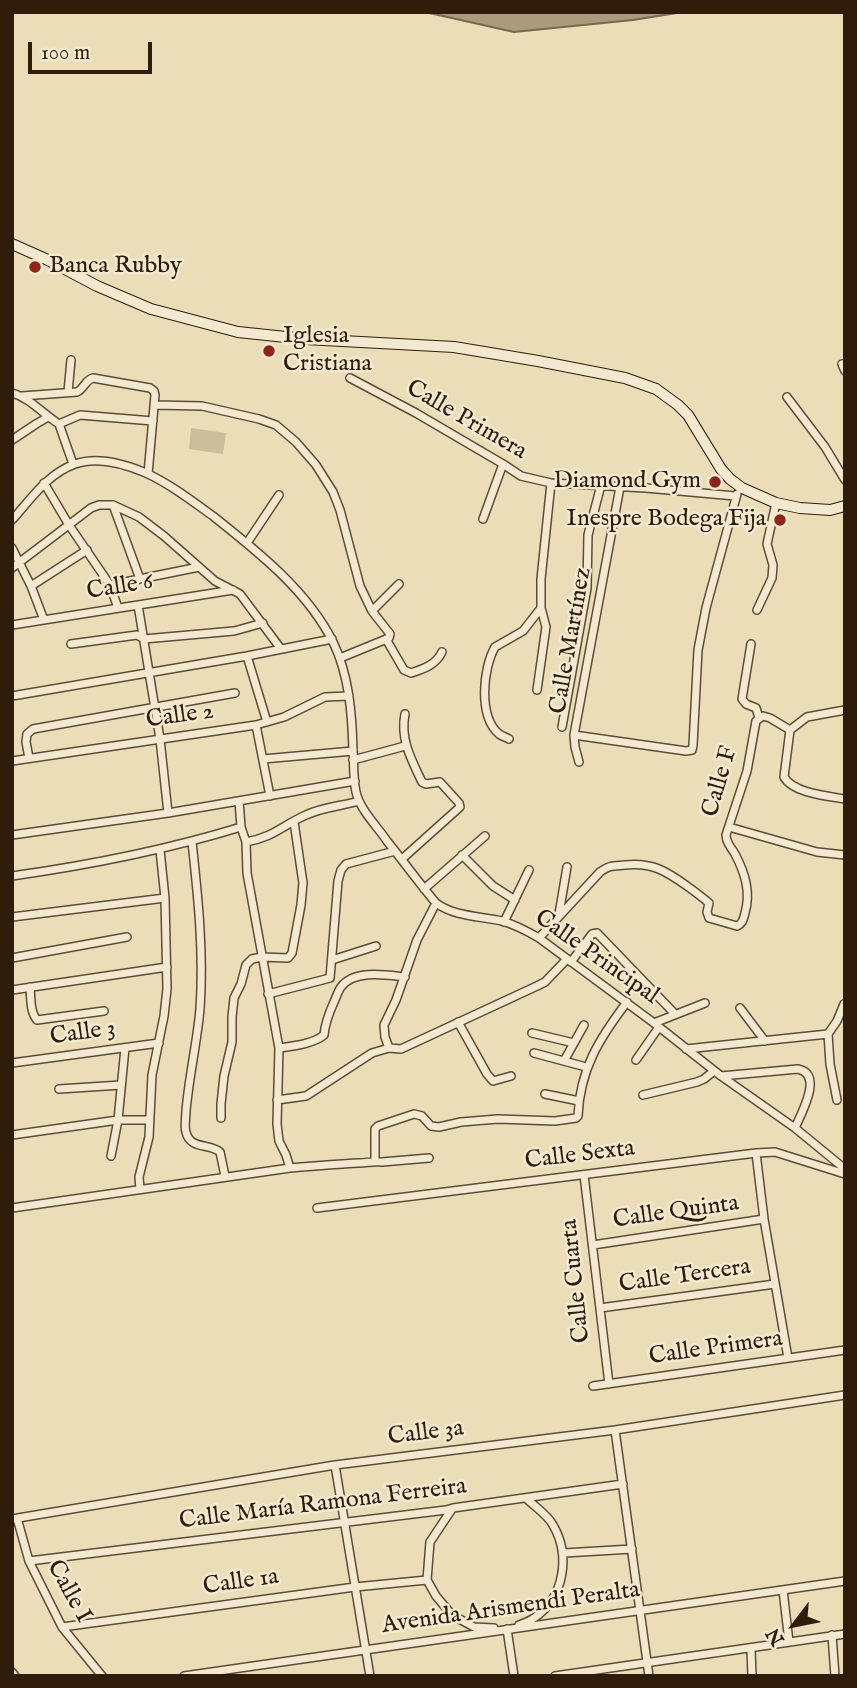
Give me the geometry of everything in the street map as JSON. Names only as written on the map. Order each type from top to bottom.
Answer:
[{"type":"main road","points":[[12,244],[151,309],[238,332],[305,339],[454,347],[625,378],[656,389],[688,415],[738,492],[800,508],[830,510],[845,506]]},
{"type":"street","points":[[68,391],[71,360]]},
{"type":"street","points":[[22,396],[80,391],[88,379],[93,378],[150,388],[155,393],[155,405],[148,474]]},
{"type":"street","name":"Calle Primera","points":[[350,378],[416,413],[521,477],[551,483],[738,492]]},
{"type":"street","points":[[12,393],[22,396],[59,424],[74,464]]},
{"type":"street","points":[[788,397],[825,447],[845,480]]},
{"type":"street","points":[[155,405],[202,406],[276,425],[296,442],[316,465],[333,492],[340,510],[360,586],[372,611],[390,632],[390,637],[340,658]]},
{"type":"street","points":[[59,424],[80,415],[153,421]]},
{"type":"street","points":[[12,440],[48,417]]},
{"type":"street","name":"Calle Principal","points":[[13,517],[44,483],[74,464],[91,461],[108,461],[148,474],[190,498],[247,543],[309,604],[332,639],[345,674],[349,696],[359,801],[436,903],[452,912],[520,927],[540,938],[717,1073],[795,1128],[845,1169]]},
{"type":"street","points":[[483,519],[503,464]]},
{"type":"street","points":[[44,483],[110,585],[118,608]]},
{"type":"street","points":[[537,690],[546,627],[541,608],[541,579],[551,483]]},
{"type":"street","points":[[562,727],[587,588],[588,535],[601,485]]},
{"type":"street","name":"Calle Martínez","points":[[579,762],[575,735],[620,487]]},
{"type":"street","points":[[575,735],[687,751],[693,748],[698,650],[706,607],[738,492]]},
{"type":"street","points":[[247,543],[279,495]]},
{"type":"street","points":[[757,610],[772,578],[773,565],[767,544],[776,503]]},
{"type":"street","points":[[113,505],[140,579]]},
{"type":"street","points":[[16,565],[91,508],[113,505],[139,517],[215,581],[240,594],[281,649]]},
{"type":"street","points":[[12,548],[16,565],[31,586],[44,620]]},
{"type":"street","points":[[31,586],[87,551]]},
{"type":"street","points":[[110,585],[198,567]]},
{"type":"street","points":[[372,611],[399,584]]},
{"type":"street","name":"Calle 6","points":[[12,625],[234,590]]},
{"type":"street","points":[[138,605],[160,739],[168,813]]},
{"type":"street","points":[[509,739],[499,734],[489,717],[484,691],[485,676],[495,647],[523,631],[541,608]]},
{"type":"street","points":[[71,644],[137,635],[144,639],[234,631],[263,623]]},
{"type":"street","points":[[12,696],[332,639]]},
{"type":"street","points":[[386,639],[404,670],[409,673],[436,661],[442,652]]},
{"type":"street","points":[[751,645],[743,699],[746,704],[756,708],[759,718]]},
{"type":"street","points":[[247,656],[267,722]]},
{"type":"street","points":[[29,758],[26,741],[27,734],[33,729],[235,693]]},
{"type":"street","name":"Calle 2","points":[[12,761],[256,725],[284,717],[325,697],[349,696]]},
{"type":"street","points":[[845,710],[807,717],[790,730],[784,777],[788,783],[816,795],[845,799]]},
{"type":"street","points":[[402,859],[460,807],[440,782],[422,782],[405,746],[405,713]]},
{"type":"street","name":"Calle F","points":[[558,916],[608,866],[646,864],[672,875],[707,901],[709,918],[737,926],[742,923],[747,908],[747,884],[738,860],[726,841],[726,835],[747,771],[756,721],[764,716],[790,730]]},
{"type":"street","points":[[256,725],[270,796]]},
{"type":"street","points":[[353,760],[405,746]]},
{"type":"street","points":[[263,759],[353,751]]},
{"type":"street","points":[[12,835],[168,813],[355,781]]},
{"type":"street","points":[[239,801],[241,827],[246,842],[247,873],[279,1048],[279,1141],[290,1168]]},
{"type":"street","points":[[246,842],[261,839],[306,815],[359,801]]},
{"type":"street","points":[[221,1118],[224,1076],[232,1042],[234,998],[246,965],[252,959],[288,958],[292,953],[303,883],[294,822]]},
{"type":"street","points":[[12,876],[160,850],[241,827]]},
{"type":"street","points":[[729,827],[817,852],[845,855]]},
{"type":"street","points":[[424,889],[485,836]]},
{"type":"street","points":[[192,842],[200,926],[200,1007],[185,1131],[195,1144],[215,1147],[220,1152],[225,1176]]},
{"type":"street","points":[[140,1189],[139,1177],[147,1149],[152,1075],[164,1016],[167,967],[165,898],[160,850]]},
{"type":"street","points":[[330,978],[341,870],[346,864],[395,851]]},
{"type":"street","points":[[462,855],[493,886],[515,900]]},
{"type":"street","points":[[540,938],[558,916],[567,867]]},
{"type":"street","points":[[504,922],[529,870]]},
{"type":"street","points":[[12,917],[165,898]]},
{"type":"street","points":[[389,1048],[384,1025],[405,977],[417,940],[436,903]]},
{"type":"street","points":[[277,1100],[306,1096],[372,1053],[389,1048],[401,1049],[545,982],[592,934],[597,933],[675,1014]]},
{"type":"street","points":[[12,958],[127,937]]},
{"type":"street","points":[[332,960],[376,946]]},
{"type":"street","points":[[12,990],[167,967]]},
{"type":"street","points":[[279,1048],[310,1042],[324,1035],[325,1023],[342,985],[362,976],[375,974],[405,977]]},
{"type":"street","points":[[268,994],[330,978],[342,985]]},
{"type":"street","points":[[30,987],[34,1017],[37,1020],[104,1011]]},
{"type":"street","points":[[374,1161],[375,1129],[414,1114],[422,1116],[431,1126],[439,1127],[498,1119],[555,1121],[577,1117],[586,1068],[598,1043],[627,1002]]},
{"type":"street","points":[[636,1060],[657,1025],[675,1014],[705,1003]]},
{"type":"street","points":[[837,1100],[828,1034],[844,1004]]},
{"type":"street","points":[[740,1008],[765,1041]]},
{"type":"street","points":[[458,1022],[493,1081],[511,1076]]},
{"type":"street","points":[[564,1061],[584,1025]]},
{"type":"street","points":[[532,1033],[574,1043]]},
{"type":"street","points":[[686,1049],[828,1034]]},
{"type":"street","name":"Calle 3","points":[[12,1063],[159,1043]]},
{"type":"street","points":[[111,1157],[118,1120],[125,1048]]},
{"type":"street","points":[[534,1053],[586,1068]]},
{"type":"street","points":[[642,1095],[697,1082],[717,1073],[804,1070],[808,1074],[810,1084],[795,1128]]},
{"type":"street","points":[[59,1089],[121,1085]]},
{"type":"street","points":[[545,1094],[579,1101]]},
{"type":"street","points":[[12,1135],[118,1120],[149,1120]]},
{"type":"street","name":"Calle Sexta","points":[[317,1208],[756,1153],[775,1152],[845,1174]]},
{"type":"street","points":[[756,1153],[764,1219],[788,1358]]},
{"type":"street","points":[[12,1208],[290,1168],[429,1158]]},
{"type":"street","name":"Calle Cuarta","points":[[584,1175],[608,1384]]},
{"type":"street","name":"Calle Quinta","points":[[593,1245],[764,1219]]},
{"type":"street","name":"Calle Tercera","points":[[600,1308],[775,1284]]},
{"type":"street","name":"Calle Primera","points":[[593,1386],[845,1350]]},
{"type":"street","name":"Calle 3a","points":[[14,1518],[335,1465],[615,1430],[845,1395]]},
{"type":"street","points":[[615,1430],[649,1676]]},
{"type":"street","points":[[335,1465],[370,1676]]},
{"type":"street","name":"Calle María Ramona Ferreira","points":[[29,1561],[346,1523],[623,1484]]},
{"type":"street","points":[[453,1508],[429,1542],[427,1580],[452,1615],[474,1627],[507,1629],[533,1619],[552,1601],[562,1578],[564,1553],[553,1524],[526,1498]]},
{"type":"street","name":"Calle I","points":[[14,1518],[29,1561],[62,1627],[102,1676]]},
{"type":"street","points":[[564,1553],[632,1549]]},
{"type":"street","name":"Calle 1a","points":[[62,1627],[355,1587],[427,1580]]},
{"type":"street","name":"Avenida Arismendi Peralta","points":[[184,1676],[845,1581]]},
{"type":"street","points":[[783,1590],[789,1642]]},
{"type":"street","points":[[507,1629],[514,1676]]},
{"type":"street","points":[[556,1676],[845,1634]]},
{"type":"street","points":[[832,1635],[835,1676]]},
{"type":"street","points":[[751,1649],[752,1676]]},
{"type":"shaded area","points":[[425,12],[683,12],[514,32]]},
{"type":"shaded area","points":[[191,428],[226,433],[223,454],[189,449]]},
{"type":"place","name":"Banca Rubby","points":[[35,267]]},
{"type":"place","name":"Iglesia Cristiana","points":[[269,351]]},
{"type":"place","name":"Diamond Gym","points":[[715,482]]},
{"type":"place","name":"Inespre Bodega Fija","points":[[780,520]]}]
